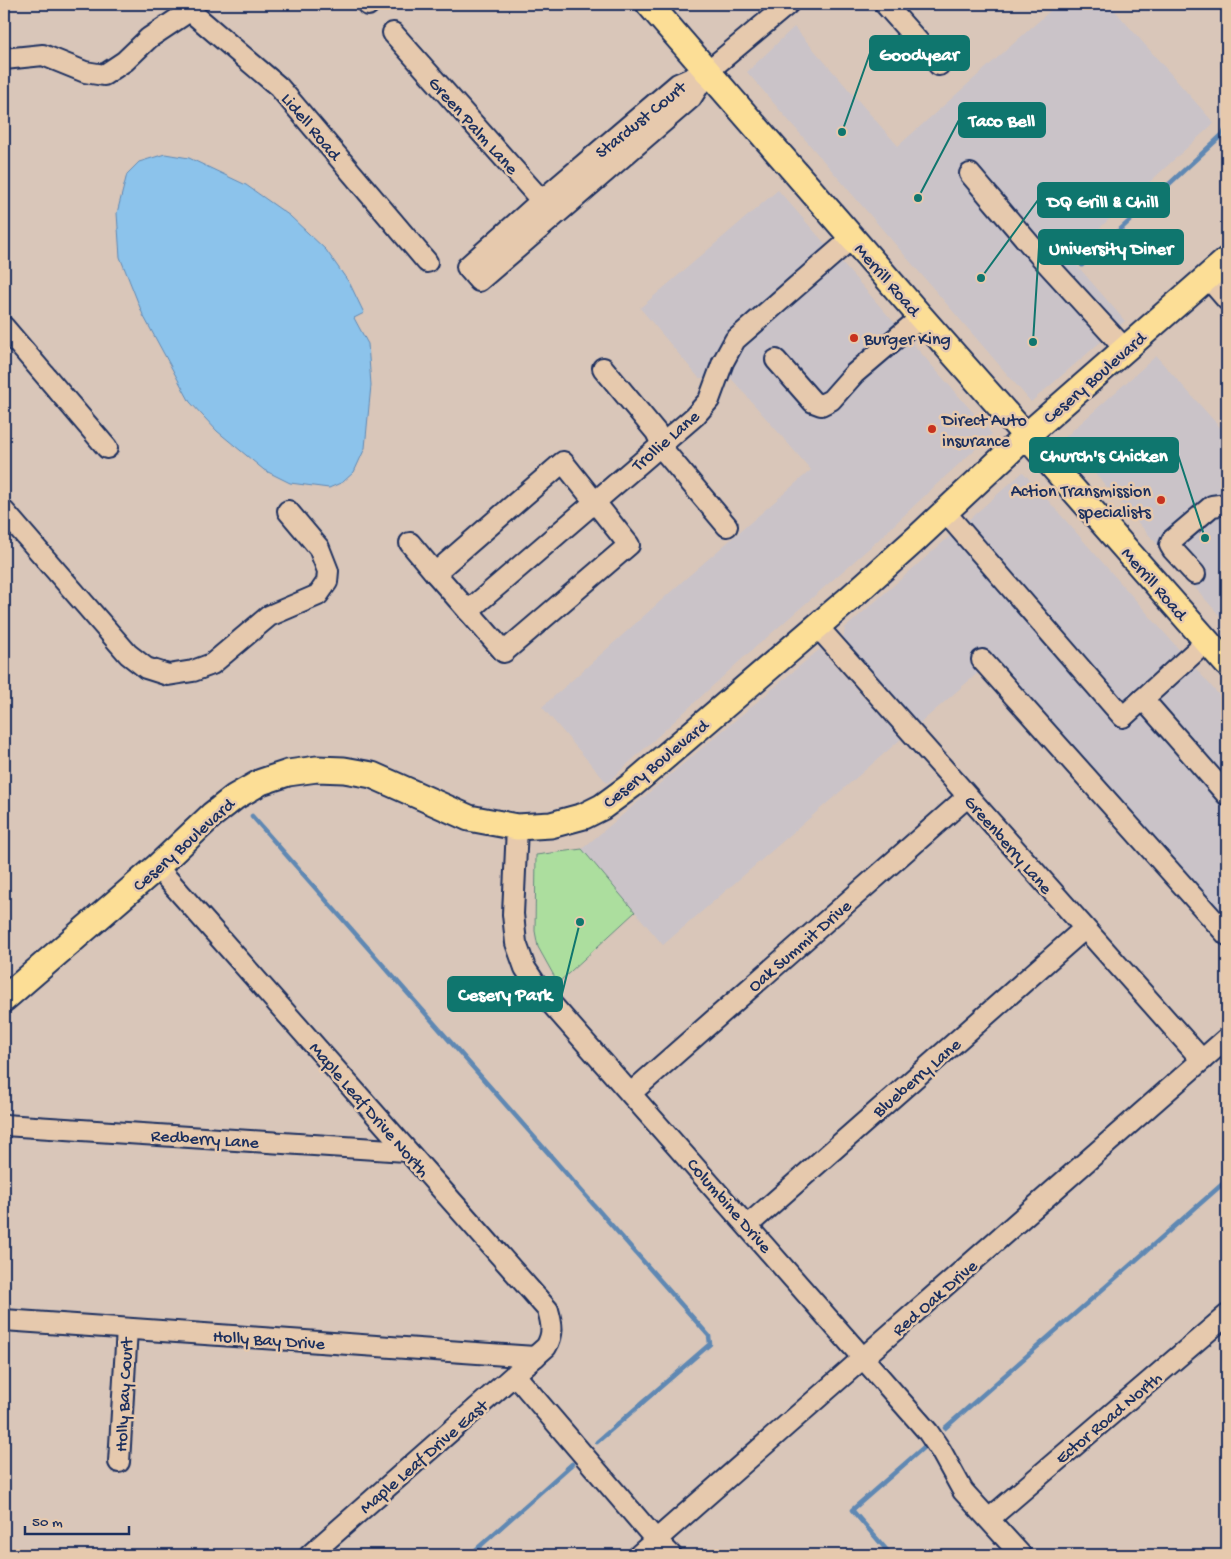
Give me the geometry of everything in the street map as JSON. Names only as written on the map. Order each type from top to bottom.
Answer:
[{"type":"main road","name":"Merrill Road","points":[[649,4],[921,317],[1227,664]]},
{"type":"main road","name":"Cesery Boulevard","points":[[4,1000],[158,867],[212,814],[235,796],[262,782],[288,773],[318,769],[344,770],[372,775],[469,818],[518,827],[551,825],[584,816],[602,808],[632,785],[817,626],[916,539],[1026,436],[1227,260]]},
{"type":"street","points":[[708,71],[788,4]]},
{"type":"street","points":[[884,4],[939,65]]},
{"type":"street","points":[[4,59],[42,55],[85,72],[104,75],[125,61],[149,38],[188,7]]},
{"type":"street","name":"Lidell Road","points":[[188,7],[279,87],[427,262]]},
{"type":"street","name":"Green Palm Lane","points":[[393,33],[555,217]]},
{"type":"street","name":"Stardust Court","points":[[708,71],[691,98],[479,281],[467,267],[678,84],[708,71]]},
{"type":"street","points":[[970,174],[1126,350]]},
{"type":"street","name":"Trollie Lane","points":[[468,611],[695,416],[709,400],[723,362],[735,340],[852,238]]},
{"type":"street","points":[[1208,278],[1227,300]]},
{"type":"street","points":[[776,360],[813,402],[821,405],[831,400],[854,374],[921,317]]},
{"type":"street","points":[[4,327],[107,448]]},
{"type":"street","points":[[603,368],[656,432],[665,452],[726,526]]},
{"type":"street","points":[[410,542],[435,573],[504,652],[629,545],[563,462],[435,573]]},
{"type":"street","points":[[1195,574],[1173,550],[1170,545],[1172,540],[1212,506],[1227,504]]},
{"type":"street","points":[[4,511],[128,654],[146,668],[168,674],[193,671],[212,664],[269,616],[318,595],[327,582],[328,571],[319,548],[288,512]]},
{"type":"street","points":[[945,512],[1123,717],[1207,641]]},
{"type":"street","name":"Greenberry Lane","points":[[817,626],[1202,1060]]},
{"type":"street","points":[[982,660],[1227,935]]},
{"type":"street","points":[[1143,699],[1227,795]]},
{"type":"street","name":"Oak Summit Drive","points":[[631,1093],[968,797]]},
{"type":"street","name":"Columbine Drive","points":[[518,827],[514,914],[516,943],[526,968],[541,992],[748,1225],[928,1432],[963,1491],[1021,1555]]},
{"type":"street","name":"Maple Leaf Drive North","points":[[158,867],[406,1151],[548,1310],[552,1323],[552,1338],[546,1347],[535,1357]]},
{"type":"street","name":"Blueberry Lane","points":[[748,1225],[1084,929]]},
{"type":"street","name":"Red Oak Drive","points":[[639,1555],[1227,1038]]},
{"type":"street","name":"Redberry Lane","points":[[4,1125],[406,1151]]},
{"type":"street","name":"Ector Road North","points":[[988,1519],[1227,1315]]},
{"type":"street","name":"Holly Bay Drive","points":[[4,1320],[535,1357]]},
{"type":"street","name":"Holly Bay Court","points":[[119,1462],[127,1329]]},
{"type":"street","name":"Maple Leaf Drive East","points":[[310,1555],[535,1357]]},
{"type":"street","points":[[515,1375],[656,1540],[671,1555]]},
{"type":"shaded area","points":[[1058,4],[1109,4],[1214,123],[1069,256],[1125,321],[1031,402],[747,72],[794,27],[898,146]]},
{"type":"shaded area","points":[[778,190],[992,434],[875,543],[743,658],[607,783],[542,707],[811,470],[730,377],[699,378],[640,308]]},
{"type":"shaded area","points":[[1156,356],[1227,435],[1227,624],[1064,438]]},
{"type":"shaded area","points":[[1023,472],[1227,704],[1227,928],[980,671],[918,725],[843,639],[845,628]]},
{"type":"shaded area","points":[[820,649],[901,739],[663,945],[582,849]]},
{"type":"green space","points":[[582,849],[635,912],[558,983],[538,947],[535,931],[536,855]]},
{"type":"water","points":[[165,154],[189,158],[246,185],[290,216],[326,250],[350,284],[364,313],[354,318],[368,344],[371,385],[365,448],[354,472],[343,482],[329,488],[290,483],[264,470],[217,431],[190,402],[143,315],[120,257],[117,213],[127,174],[139,162]]},
{"type":"waterway","points":[[1082,265],[1223,134],[1227,127]]},
{"type":"waterway","points":[[252,816],[709,1336],[710,1344],[597,1442]]},
{"type":"waterway","points":[[945,1428],[1227,1180]]},
{"type":"waterway","points":[[891,1555],[852,1510],[924,1447]]},
{"type":"waterway","points":[[470,1555],[572,1464]]},
{"type":"place","name":"Goodyear","points":[[842,132]]},
{"type":"place","name":"Taco Bell","points":[[918,198]]},
{"type":"place","name":"DQ Grill & Chill","points":[[981,278]]},
{"type":"place","name":"Burger King","points":[[854,338]]},
{"type":"place","name":"University Diner","points":[[1033,342]]},
{"type":"place","name":"Direct Auto insurance","points":[[932,429]]},
{"type":"place","name":"Action Transmission specialists","points":[[1161,500]]},
{"type":"place","name":"Church's Chicken","points":[[1205,538]]},
{"type":"place","name":"Cesery Park","points":[[580,922]]}]
